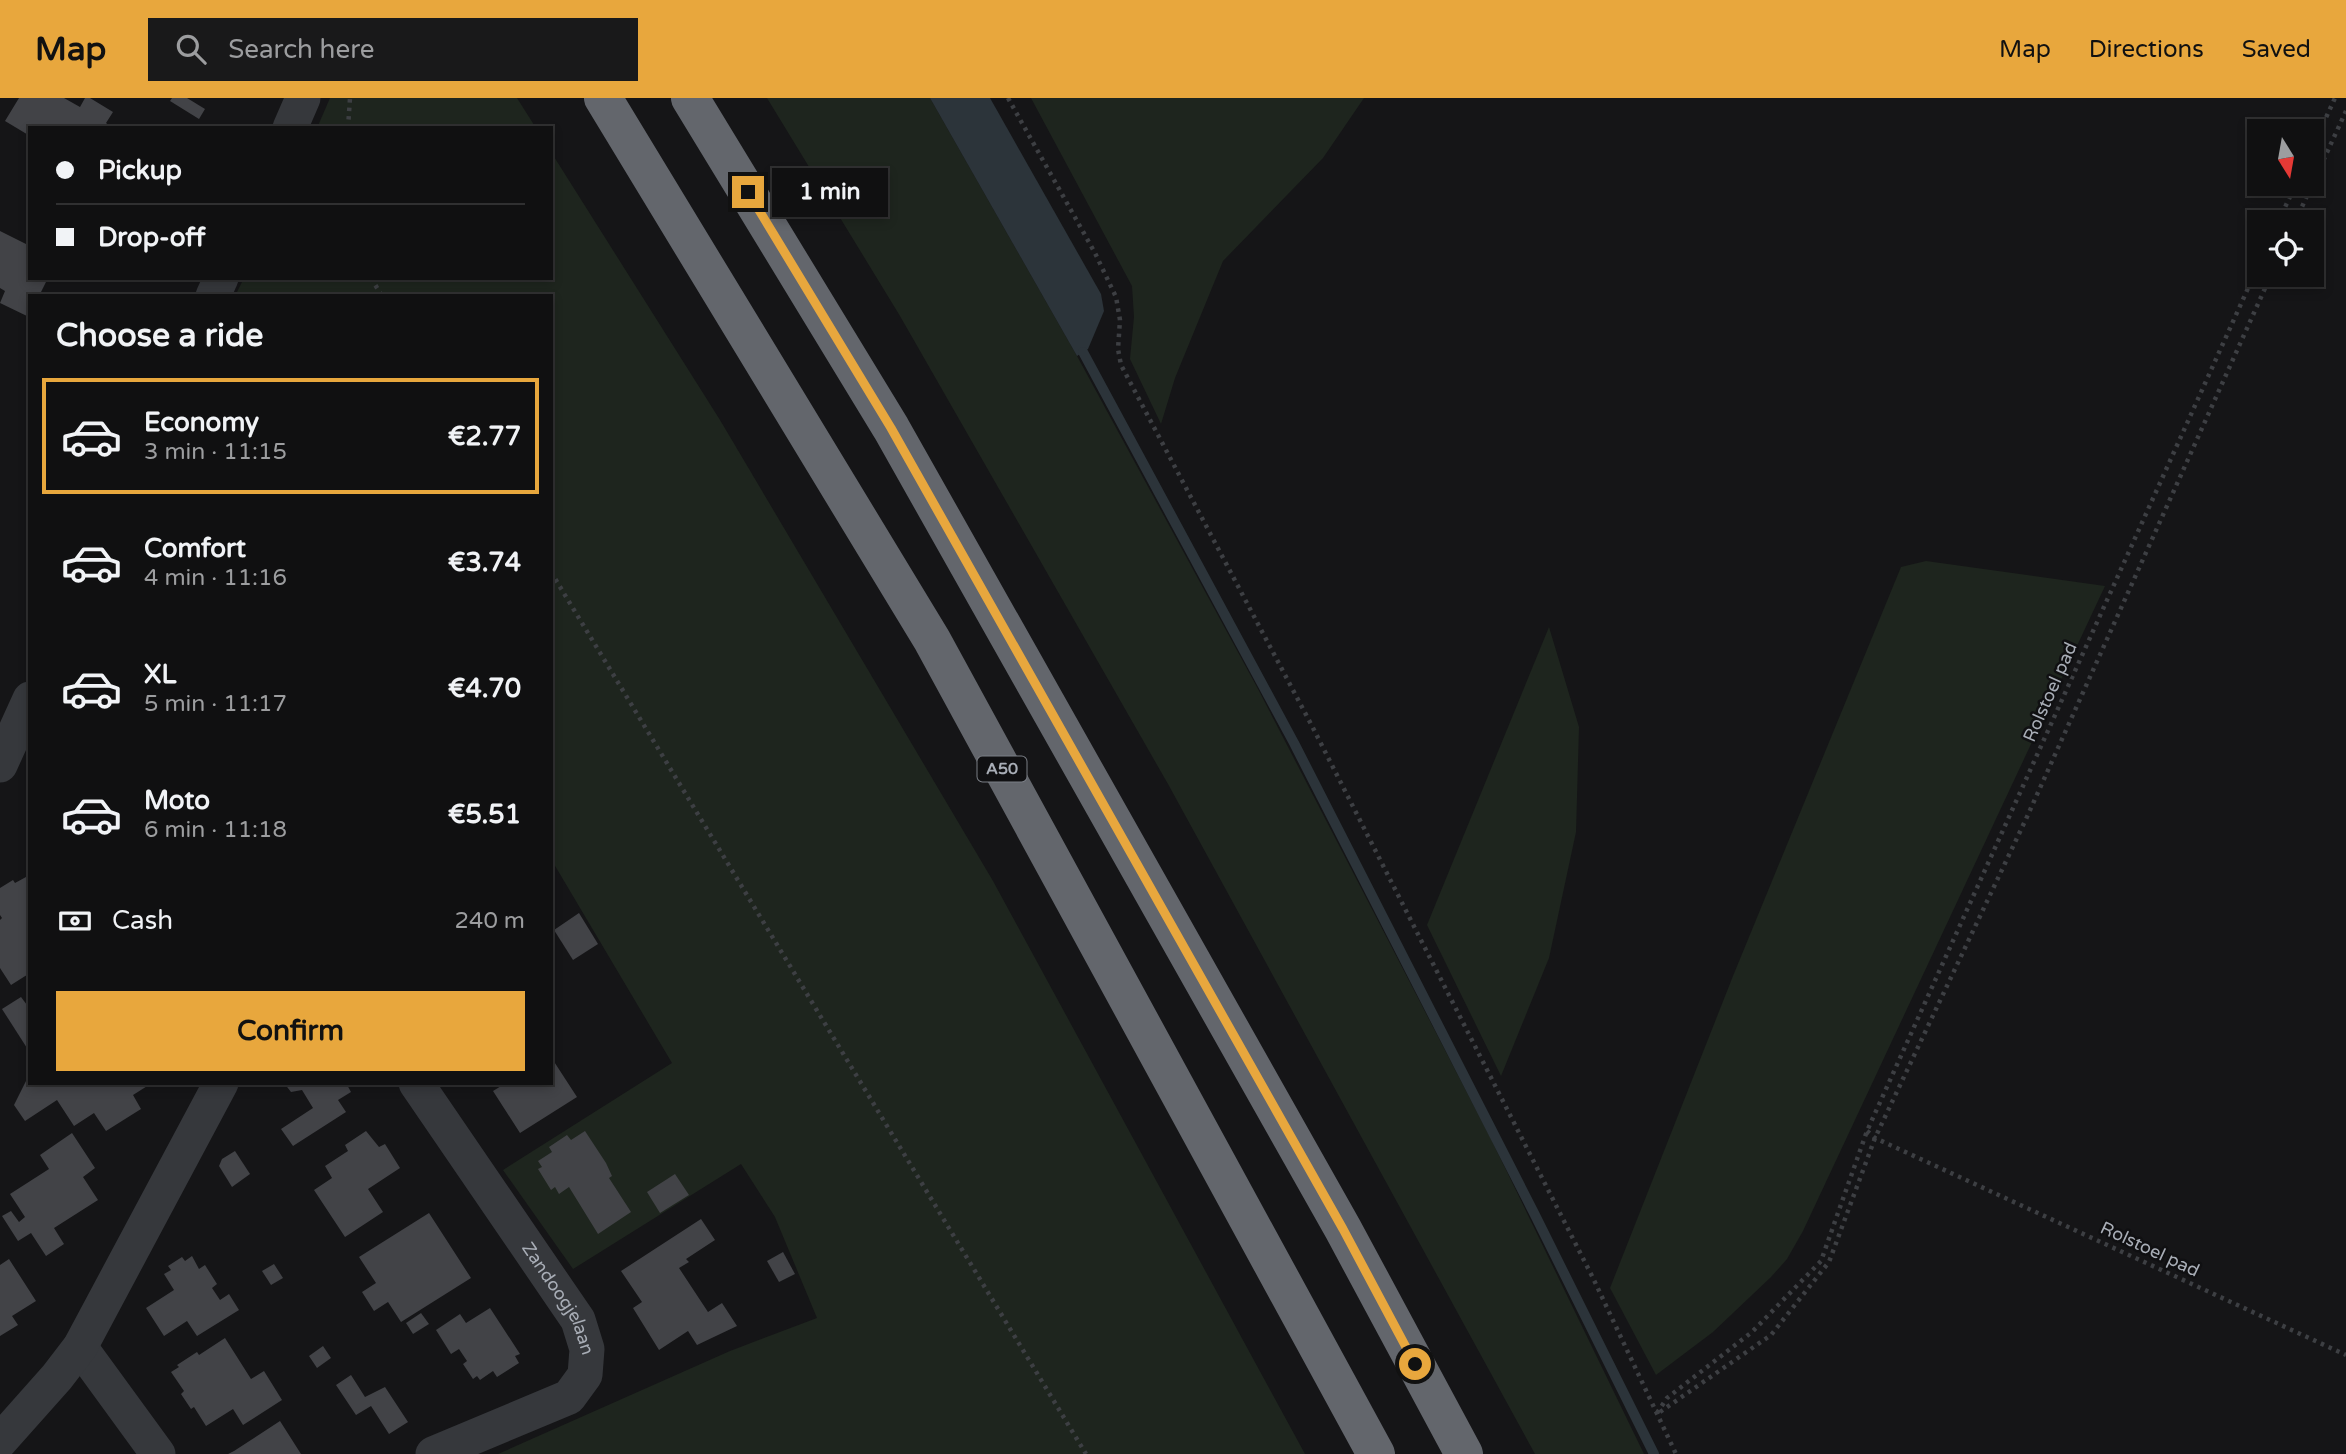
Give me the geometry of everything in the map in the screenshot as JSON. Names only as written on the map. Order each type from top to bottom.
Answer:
[{"type":"highway","name":"A50","points":[[603,98],[932,640],[1376,1454]]},
{"type":"highway","points":[[690,98],[891,428],[1343,1229],[1464,1454]]},
{"type":"street","points":[[291,126],[303,98]]},
{"type":"street","points":[[0,765],[28,703]]},
{"type":"street","points":[[0,1441],[80,1347],[220,1085]]},
{"type":"street","name":"Zandoogjelaan","points":[[417,1085],[578,1320],[587,1349],[585,1375],[569,1397],[433,1454]]},
{"type":"street","points":[[80,1347],[158,1454]]},
{"type":"path","points":[[348,126],[350,98]]},
{"type":"path","points":[[1008,98],[1095,253],[1116,297],[1120,320],[1118,349],[1121,365],[1325,751],[1593,1278],[1676,1454]]},
{"type":"path","points":[[2324,121],[2334,98]]},
{"type":"path","points":[[2301,210],[2346,111]]},
{"type":"path","name":"Rolstoel pad","points":[[1657,1414],[1667,1398],[1752,1332],[1821,1261],[1867,1131],[2249,287]]},
{"type":"path","points":[[1657,1414],[1771,1335],[1829,1262],[1875,1138],[2026,820],[2266,287]]},
{"type":"path","points":[[553,575],[1086,1454]]},
{"type":"path","name":"Rolstoel pad","points":[[1867,1131],[1875,1138],[2346,1355]]},
{"type":"shaded area","points":[[330,98],[517,98],[535,126],[318,126]]},
{"type":"shaded area","points":[[767,98],[930,98],[1077,356],[1258,689],[1490,1137],[1644,1454],[1535,1454],[1168,784],[900,316]]},
{"type":"shaded area","points":[[930,98],[990,98],[1101,294],[1104,311],[1088,349],[1077,356]]},
{"type":"shaded area","points":[[1031,98],[1364,98],[1323,158],[1223,261],[1175,378],[1161,424],[1130,359],[1134,317],[1132,286]]},
{"type":"shaded area","points":[[553,155],[720,420],[993,881],[1305,1454],[498,1454],[730,1351],[817,1318],[775,1217],[741,1164],[573,1269],[503,1170],[672,1063],[553,862],[553,294],[236,294],[243,280],[553,280]]},
{"type":"shaded area","points":[[1926,561],[2105,586],[1803,1231],[1787,1259],[1771,1277],[1713,1332],[1656,1375],[1610,1288],[1733,976],[1901,567]]},
{"type":"shaded area","points":[[1549,627],[1579,727],[1576,832],[1549,958],[1501,1076],[1427,925]]},
{"type":"building","points":[[19,98],[64,98],[80,107],[85,98],[90,98],[113,112],[106,123],[110,126],[28,126],[28,135],[5,121]]},
{"type":"building","points":[[172,98],[187,98],[205,109],[199,119],[170,101]]},
{"type":"building","points":[[0,231],[28,245],[28,280],[47,280],[40,294],[28,294],[28,317],[0,303],[5,291],[0,288]]},
{"type":"building","points":[[26,877],[28,880],[28,974],[11,985],[0,968],[0,888],[13,880],[15,883]]},
{"type":"building","points":[[579,913],[598,944],[573,960],[554,930]]},
{"type":"building","points":[[21,997],[28,1006],[27,1048],[2,1009]]},
{"type":"building","points":[[553,1060],[577,1097],[520,1133],[493,1091],[503,1085],[553,1085]]},
{"type":"building","points":[[28,1077],[28,1085],[149,1085],[133,1095],[141,1109],[106,1131],[94,1113],[74,1126],[57,1100],[25,1121],[14,1105]]},
{"type":"building","points":[[286,1085],[347,1085],[351,1092],[338,1100],[346,1112],[293,1146],[281,1129],[313,1108],[302,1090],[291,1092]]},
{"type":"building","points":[[366,1131],[379,1147],[385,1144],[400,1168],[368,1189],[383,1212],[345,1237],[314,1190],[332,1178],[325,1166],[348,1151],[345,1145]]},
{"type":"building","points":[[585,1131],[606,1163],[612,1176],[609,1178],[631,1212],[598,1234],[569,1187],[559,1194],[555,1187],[551,1190],[538,1169],[542,1167],[538,1161],[552,1152],[549,1147],[567,1135],[571,1140]]},
{"type":"building","points":[[72,1133],[95,1168],[83,1177],[98,1200],[54,1228],[64,1244],[46,1256],[31,1233],[18,1241],[2,1216],[11,1211],[19,1222],[25,1217],[10,1194],[49,1169],[40,1155]]},
{"type":"building","points":[[235,1151],[250,1174],[232,1187],[219,1166],[222,1159]]},
{"type":"building","points":[[675,1174],[689,1195],[660,1213],[647,1192]]},
{"type":"building","points":[[429,1213],[471,1278],[401,1322],[388,1302],[374,1311],[362,1292],[376,1283],[359,1257]]},
{"type":"building","points":[[701,1219],[715,1240],[686,1259],[689,1262],[679,1268],[708,1312],[722,1303],[737,1326],[697,1345],[688,1331],[659,1350],[633,1308],[642,1302],[621,1271]]},
{"type":"building","points":[[783,1252],[795,1274],[779,1282],[767,1261]]},
{"type":"building","points":[[192,1256],[199,1269],[205,1265],[217,1284],[212,1288],[220,1300],[229,1294],[239,1310],[197,1336],[187,1321],[164,1336],[146,1308],[174,1290],[164,1274],[171,1270],[168,1266],[182,1257],[185,1261]]},
{"type":"building","points":[[9,1259],[36,1301],[12,1316],[18,1325],[0,1336],[0,1265]]},
{"type":"building","points":[[274,1264],[283,1278],[271,1285],[262,1271]]},
{"type":"building","points":[[490,1308],[520,1354],[515,1356],[519,1363],[497,1377],[493,1371],[480,1380],[477,1376],[473,1379],[463,1364],[467,1361],[459,1349],[451,1354],[436,1330],[460,1314],[466,1323]]},
{"type":"building","points":[[421,1313],[429,1324],[413,1334],[406,1323]]},
{"type":"building","points":[[225,1338],[251,1379],[264,1371],[282,1400],[243,1425],[233,1409],[206,1426],[194,1407],[191,1409],[181,1394],[184,1391],[171,1372],[197,1352],[199,1355]]},
{"type":"building","points":[[323,1346],[331,1358],[317,1368],[309,1356]]},
{"type":"building","points":[[351,1375],[365,1397],[385,1387],[408,1422],[389,1434],[371,1406],[356,1415],[336,1385]]},
{"type":"building","points":[[280,1421],[301,1454],[228,1454],[234,1451]]},
{"type":"waterway","points":[[1083,352],[1294,743],[1654,1454]]},
{"type":"route","points":[[748,192],[891,428],[1343,1229],[1415,1364]]}]
